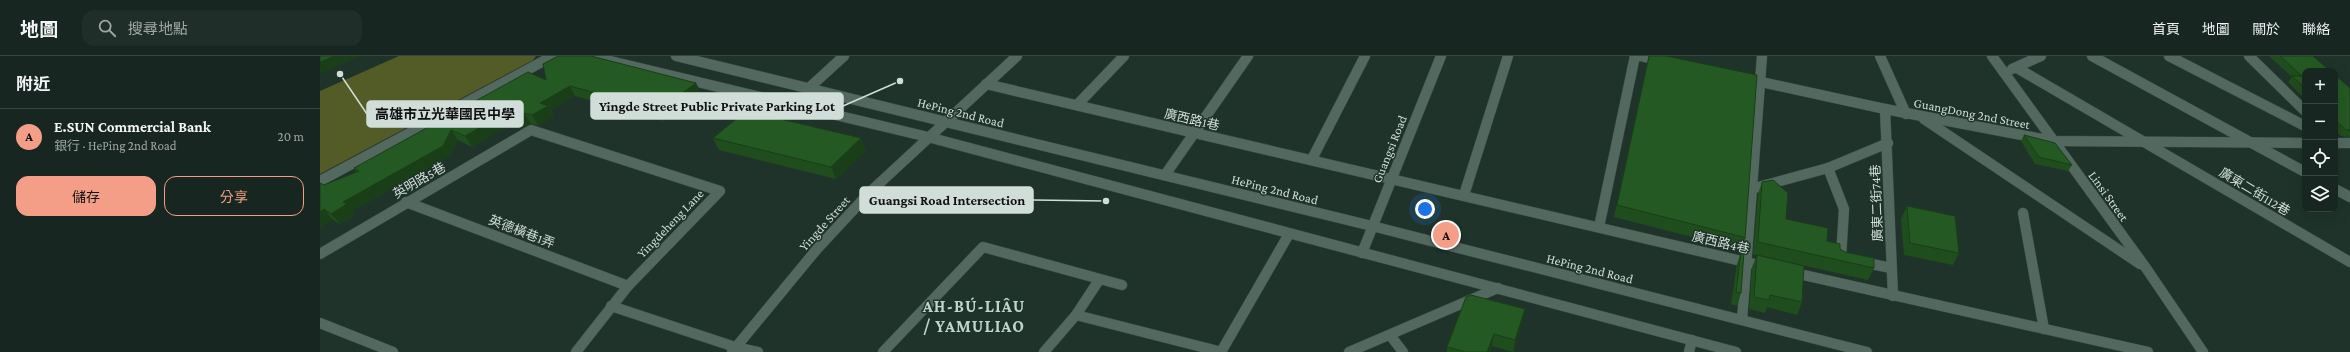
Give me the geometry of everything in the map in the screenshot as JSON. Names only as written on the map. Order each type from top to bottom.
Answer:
[{"type":"street","points":[[320,181],[553,56]]},
{"type":"street","points":[[589,56],[928,137],[1736,352]]},
{"type":"street","name":"HePing 2nd Road","points":[[676,56],[1372,226],[1867,352]]},
{"type":"street","points":[[810,88],[844,56]]},
{"type":"street","name":"Yingde Street","points":[[734,349],[823,243],[870,192],[1017,56]]},
{"type":"street","points":[[1077,105],[1124,56]]},
{"type":"street","points":[[1165,175],[1248,56]]},
{"type":"street","points":[[1312,159],[1365,56]]},
{"type":"street","name":"Guangsi Road","points":[[1362,253],[1441,56]]},
{"type":"street","points":[[1464,194],[1508,56]]},
{"type":"street","points":[[1599,227],[1635,56]]},
{"type":"street","points":[[1640,56],[1669,59]]},
{"type":"street","points":[[1742,320],[1762,56]]},
{"type":"street","points":[[1880,56],[1906,114]]},
{"type":"street","name":"Linsi Street","points":[[1992,56],[2146,268],[2203,352]]},
{"type":"street","points":[[2002,71],[2017,68],[2041,56]]},
{"type":"street","points":[[2092,56],[2302,170]]},
{"type":"street","points":[[2169,56],[2302,124]]},
{"type":"street","points":[[2249,56],[2302,108]]},
{"type":"street","name":"廣東二街112巷","points":[[2017,68],[2350,262]]},
{"type":"street","name":"GuangDong 2nd Street","points":[[1730,75],[1885,110],[2053,141],[2253,144],[2302,143]]},
{"type":"street","name":"廣西路1巷","points":[[986,84],[1391,178]]},
{"type":"street","name":"廣東二街74巷","points":[[1885,110],[1888,143],[1893,296]]},
{"type":"street","points":[[1920,117],[2146,268]]},
{"type":"street","name":"英明路5巷","points":[[320,254],[406,202],[531,130]]},
{"type":"street","name":"Yingdeheng Lane","points":[[531,130],[720,192],[628,286],[576,352]]},
{"type":"street","points":[[2338,142],[2350,143]]},
{"type":"street","points":[[1751,189],[1828,168],[1888,143]]},
{"type":"street","points":[[1828,168],[1844,209],[1841,258],[1891,268]]},
{"type":"street","name":"廣西路4巷","points":[[1391,178],[1893,296],[2148,352]]},
{"type":"street","points":[[2338,191],[2350,197]]},
{"type":"street","name":"英德橫巷1弄","points":[[406,202],[628,286]]},
{"type":"street","points":[[2023,213],[2044,329]]},
{"type":"street","points":[[1076,315],[1222,352],[1289,234]]},
{"type":"street","points":[[883,352],[983,247],[1099,280],[1122,285]]},
{"type":"street","points":[[1044,352],[1076,315],[1099,280]]},
{"type":"street","points":[[1349,352],[1498,288]]},
{"type":"street","points":[[611,306],[734,349],[758,352]]},
{"type":"street","points":[[320,323],[393,352]]},
{"type":"street","points":[[1390,335],[1402,352]]},
{"type":"street","points":[[1689,352],[1692,340]]},
{"type":"green space","points":[[399,56],[536,56],[533,60],[320,174],[320,91]]},
{"type":"building","points":[[320,56],[335,56],[320,62]]},
{"type":"building","points":[[558,56],[591,56],[696,83],[659,110],[570,86],[540,103],[548,106],[532,115],[524,113],[517,117],[507,112],[465,136],[451,130],[443,146],[343,202],[347,204],[331,214],[324,209],[320,212],[320,183],[324,185],[359,171],[354,168],[528,72],[546,80],[543,64]]},
{"type":"building","points":[[1649,56],[1666,56],[1757,75],[1745,239],[1743,237],[1617,205]]},
{"type":"building","points":[[2280,56],[2313,56],[2327,68],[2302,68],[2302,76]]},
{"type":"building","points":[[2292,76],[2302,76],[2302,85]]},
{"type":"building","points":[[2338,78],[2350,88],[2350,130],[2346,130],[2338,123]]},
{"type":"building","points":[[746,111],[861,138],[831,167],[713,138]]},
{"type":"building","points":[[2024,135],[2055,143],[2072,165],[2039,157]]},
{"type":"building","points":[[1773,180],[1788,193],[1786,219],[1828,228],[1827,241],[1840,244],[1840,249],[1845,252],[1874,258],[1874,268],[1758,242],[1762,182]]},
{"type":"building","points":[[1907,206],[1955,216],[1959,253],[1910,243]]},
{"type":"building","points":[[1741,252],[1744,252],[1741,293],[1736,292]]},
{"type":"building","points":[[1757,255],[1804,266],[1802,302],[1770,295],[1769,300],[1754,297]]},
{"type":"building","points":[[1471,295],[1525,309],[1515,340],[1494,334],[1487,352],[1463,352],[1447,347],[1466,297]]},
{"type":"place","name":"高雄市立光華國民中學","points":[[340,74]]},
{"type":"place","name":"Yingde Street Public Private Parking Lot","points":[[900,81]]},
{"type":"place","name":"Guangsi Road Intersection","points":[[1106,201]]},
{"type":"place","name":"E.SUN Commercial Bank","points":[[1446,235]]},
{"type":"district","name":"AH-BÚ-LIÂU / YAMULIAO","points":[[974,316]]}]
